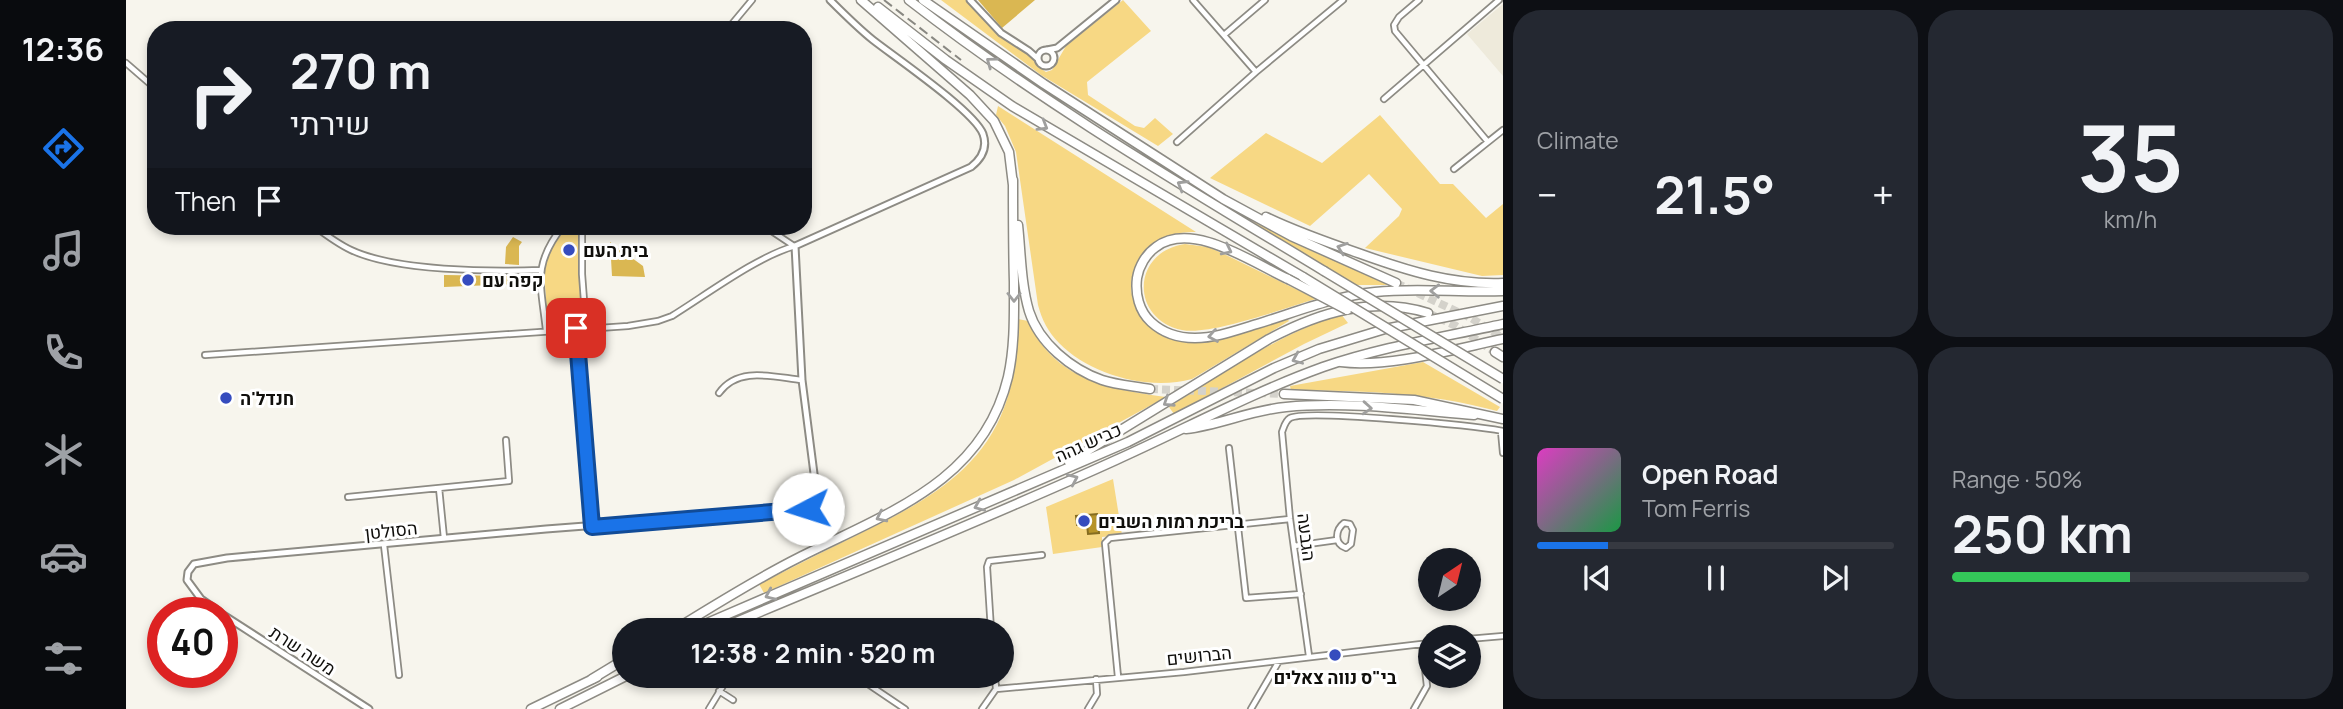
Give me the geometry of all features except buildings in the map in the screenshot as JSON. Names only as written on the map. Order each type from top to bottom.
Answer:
[{"type":"highway","points":[[861,0],[984,109],[1003,136],[1009,152],[1013,180],[1026,298],[1041,334],[1064,358],[1089,374],[1118,384],[1150,389]]},
{"type":"highway","points":[[869,0],[946,60],[1012,106],[1303,277],[1503,400]]},
{"type":"highway","points":[[909,0],[1055,106],[1503,379]]},
{"type":"highway","points":[[923,0],[1044,85],[1192,179],[1271,226],[1396,283]]},
{"type":"highway","points":[[1192,179],[1285,226],[1392,265],[1448,280],[1503,283]]},
{"type":"highway","points":[[694,618],[772,572],[915,500],[946,477],[972,451],[999,406],[1011,361],[1014,316],[1013,180]]},
{"type":"highway","points":[[1410,343],[1288,279],[1197,238],[1169,239],[1152,250],[1140,269],[1136,289],[1143,311],[1152,323],[1168,333],[1195,338],[1224,334],[1357,295],[1402,290],[1503,291]]},
{"type":"highway","points":[[1010,493],[1083,455],[1269,339],[1297,325],[1325,315],[1370,305],[1394,305],[1428,313]]},
{"type":"highway","name":"כביש גהה","points":[[719,618],[1128,442],[1274,368],[1330,345],[1385,328],[1503,306]]},
{"type":"highway","name":"כביש גהה","points":[[746,618],[946,534],[1247,397],[1341,362],[1503,324]]},
{"type":"highway","points":[[1341,362],[1360,365],[1503,339]]},
{"type":"highway","points":[[1283,394],[1414,400],[1503,419]]},
{"type":"highway","points":[[1179,430],[1201,427],[1256,411],[1306,406],[1386,409],[1503,419]]},
{"type":"highway","points":[[531,709],[612,668]]},
{"type":"highway","points":[[560,709],[612,683]]},
{"type":"street","points":[[734,21],[752,0]]},
{"type":"street","points":[[205,355],[628,326],[665,319],[760,262],[971,167],[978,161],[984,149],[982,134],[970,118],[857,26],[830,0]]},
{"type":"street","points":[[970,0],[1008,39],[1029,51],[1040,64],[1048,67],[1054,62],[1057,48]]},
{"type":"street","points":[[1029,51],[1057,48],[1116,0]]},
{"type":"street","points":[[1193,0],[1256,72]]},
{"type":"street","points":[[1224,35],[1265,0]]},
{"type":"street","points":[[1177,142],[1343,0]]},
{"type":"street","points":[[1419,0],[1399,17],[1394,25],[1395,31],[1488,142]]},
{"type":"street","points":[[1384,99],[1499,0]]},
{"type":"street","points":[[1045,50],[1055,57]]},
{"type":"street","points":[[1038,59],[1039,54],[1045,50]]},
{"type":"street","points":[[126,63],[147,81]]},
{"type":"street","points":[[1454,169],[1503,130]]},
{"type":"street","points":[[328,235],[350,250],[392,261],[454,269],[541,270]]},
{"type":"street","points":[[546,330],[541,270],[545,253],[558,235]]},
{"type":"street","points":[[582,235],[586,327]]},
{"type":"street","points":[[778,235],[795,246]]},
{"type":"street","points":[[719,393],[739,376],[802,380],[795,246]]},
{"type":"street","points":[[576,328],[592,527]]},
{"type":"street","name":"הסולטן","points":[[194,564],[227,558],[546,528],[592,527],[812,508],[817,497],[802,380]]},
{"type":"street","name":"הגבעה","points":[[1309,656],[1290,519],[1282,432],[1287,421],[1295,417],[1322,416],[1443,423],[1502,431]]},
{"type":"street","points":[[1502,431],[1503,453]]},
{"type":"street","points":[[348,497],[509,481],[506,440]]},
{"type":"street","points":[[1229,448],[1246,598],[1301,594]]},
{"type":"street","points":[[439,488],[444,538]]},
{"type":"street","points":[[1118,677],[1105,543],[1110,538],[1290,519]]},
{"type":"street","points":[[1344,523],[1350,524],[1353,535],[1349,547],[1342,547],[1337,540],[1339,527],[1344,523]]},
{"type":"street","points":[[1294,546],[1337,540]]},
{"type":"street","points":[[384,545],[399,675]]},
{"type":"street","points":[[990,618],[989,561],[1042,555]]},
{"type":"street","name":"משה שרת","points":[[194,564],[188,572],[187,580],[200,597]]},
{"type":"street","name":"משה שרת","points":[[238,624],[369,709]]},
{"type":"street","points":[[1481,638],[1503,636]]},
{"type":"street","name":"הברושים","points":[[996,689],[1184,672],[1418,644]]},
{"type":"street","points":[[1251,709],[1279,660]]},
{"type":"street","points":[[1088,709],[1097,694],[1096,679]]},
{"type":"street","points":[[709,709],[721,688]]},
{"type":"street","points":[[874,688],[905,709]]},
{"type":"street","points":[[1414,709],[1426,688]]},
{"type":"street","points":[[982,709],[996,689]]},
{"type":"street","points":[[719,691],[733,700]]},
{"type":"shaded area","points":[[941,0],[967,0],[1007,40],[1028,52],[1038,67],[1046,72],[1052,70],[1066,46],[1123,0],[1151,31],[1087,82],[1088,95],[1135,126],[1144,128],[1155,118],[1173,134],[1158,146],[1041,75]]},
{"type":"shaded area","points":[[978,0],[1035,0],[1002,28]]},
{"type":"shaded area","points":[[1503,4],[1503,76],[1467,34]]},
{"type":"shaded area","points":[[998,106],[1196,232],[1180,233],[1155,242],[1139,258],[1134,268],[1131,290],[1134,301],[1143,317],[1163,333],[1188,342],[1210,342],[1232,337],[1285,316],[1289,321],[1192,379],[1175,382],[1157,383],[1121,378],[1103,372],[1072,354],[1052,335],[1038,305],[1016,152],[1005,126],[996,115]]},
{"type":"shaded area","points":[[1380,115],[1440,184],[1453,184],[1486,218],[1503,204],[1503,275],[1482,276],[1365,248],[1399,216],[1402,209],[1369,174],[1310,226],[1210,178],[1266,133],[1322,163]]},
{"type":"shaded area","points":[[1246,218],[1314,252],[1394,285],[1355,285]]},
{"type":"shaded area","points":[[561,235],[578,235],[583,325],[548,327],[544,271],[547,255]]},
{"type":"shaded area","points":[[513,237],[522,242],[519,246],[519,265],[505,264],[506,247]]},
{"type":"shaded area","points":[[610,242],[643,266],[645,277],[612,276]]},
{"type":"shaded area","points":[[1185,244],[1208,247],[1316,299],[1211,329],[1182,330],[1165,323],[1153,313],[1146,300],[1144,286],[1147,272],[1154,259],[1167,250]]},
{"type":"shaded area","points":[[444,275],[513,276],[514,284],[444,287]]},
{"type":"shaded area","points":[[1341,314],[1348,323],[1174,414],[1169,407],[1273,343]]},
{"type":"shaded area","points":[[1018,319],[1028,321],[1039,341],[1053,357],[1085,378],[1124,390],[1166,397],[1014,480],[764,593],[759,584],[916,504],[959,473],[977,454],[992,433],[1008,397],[1015,364]]},
{"type":"shaded area","points":[[1423,362],[1500,407],[1497,411],[1420,396],[1291,390],[1290,386]]},
{"type":"shaded area","name":"בריכת רמות השבים","points":[[1113,479],[1122,535],[1102,537],[1102,547],[1053,554],[1046,507]]},
{"type":"shaded area","points":[[1097,514],[1099,533],[1088,534],[1087,524],[1077,525],[1076,516]]},
{"type":"tunnel","points":[[1396,283],[1471,318],[1503,338]]},
{"type":"tunnel","points":[[1428,313],[1456,326],[1495,352]]},
{"type":"tunnel","points":[[1150,389],[1284,394]]},
{"type":"railway","points":[[884,0],[961,60]]},
{"type":"place","name":"בית העם","points":[[569,250]]},
{"type":"place","name":"קפה עם","points":[[468,280]]},
{"type":"place","name":"חנדל'ה","points":[[226,398]]},
{"type":"place","name":"בריכת רמות השבים","points":[[1084,521]]},
{"type":"place","name":"בי\"ס נווה צאלים","points":[[1335,655]]},
{"type":"route","points":[[576,328],[592,527],[808,509]]}]
